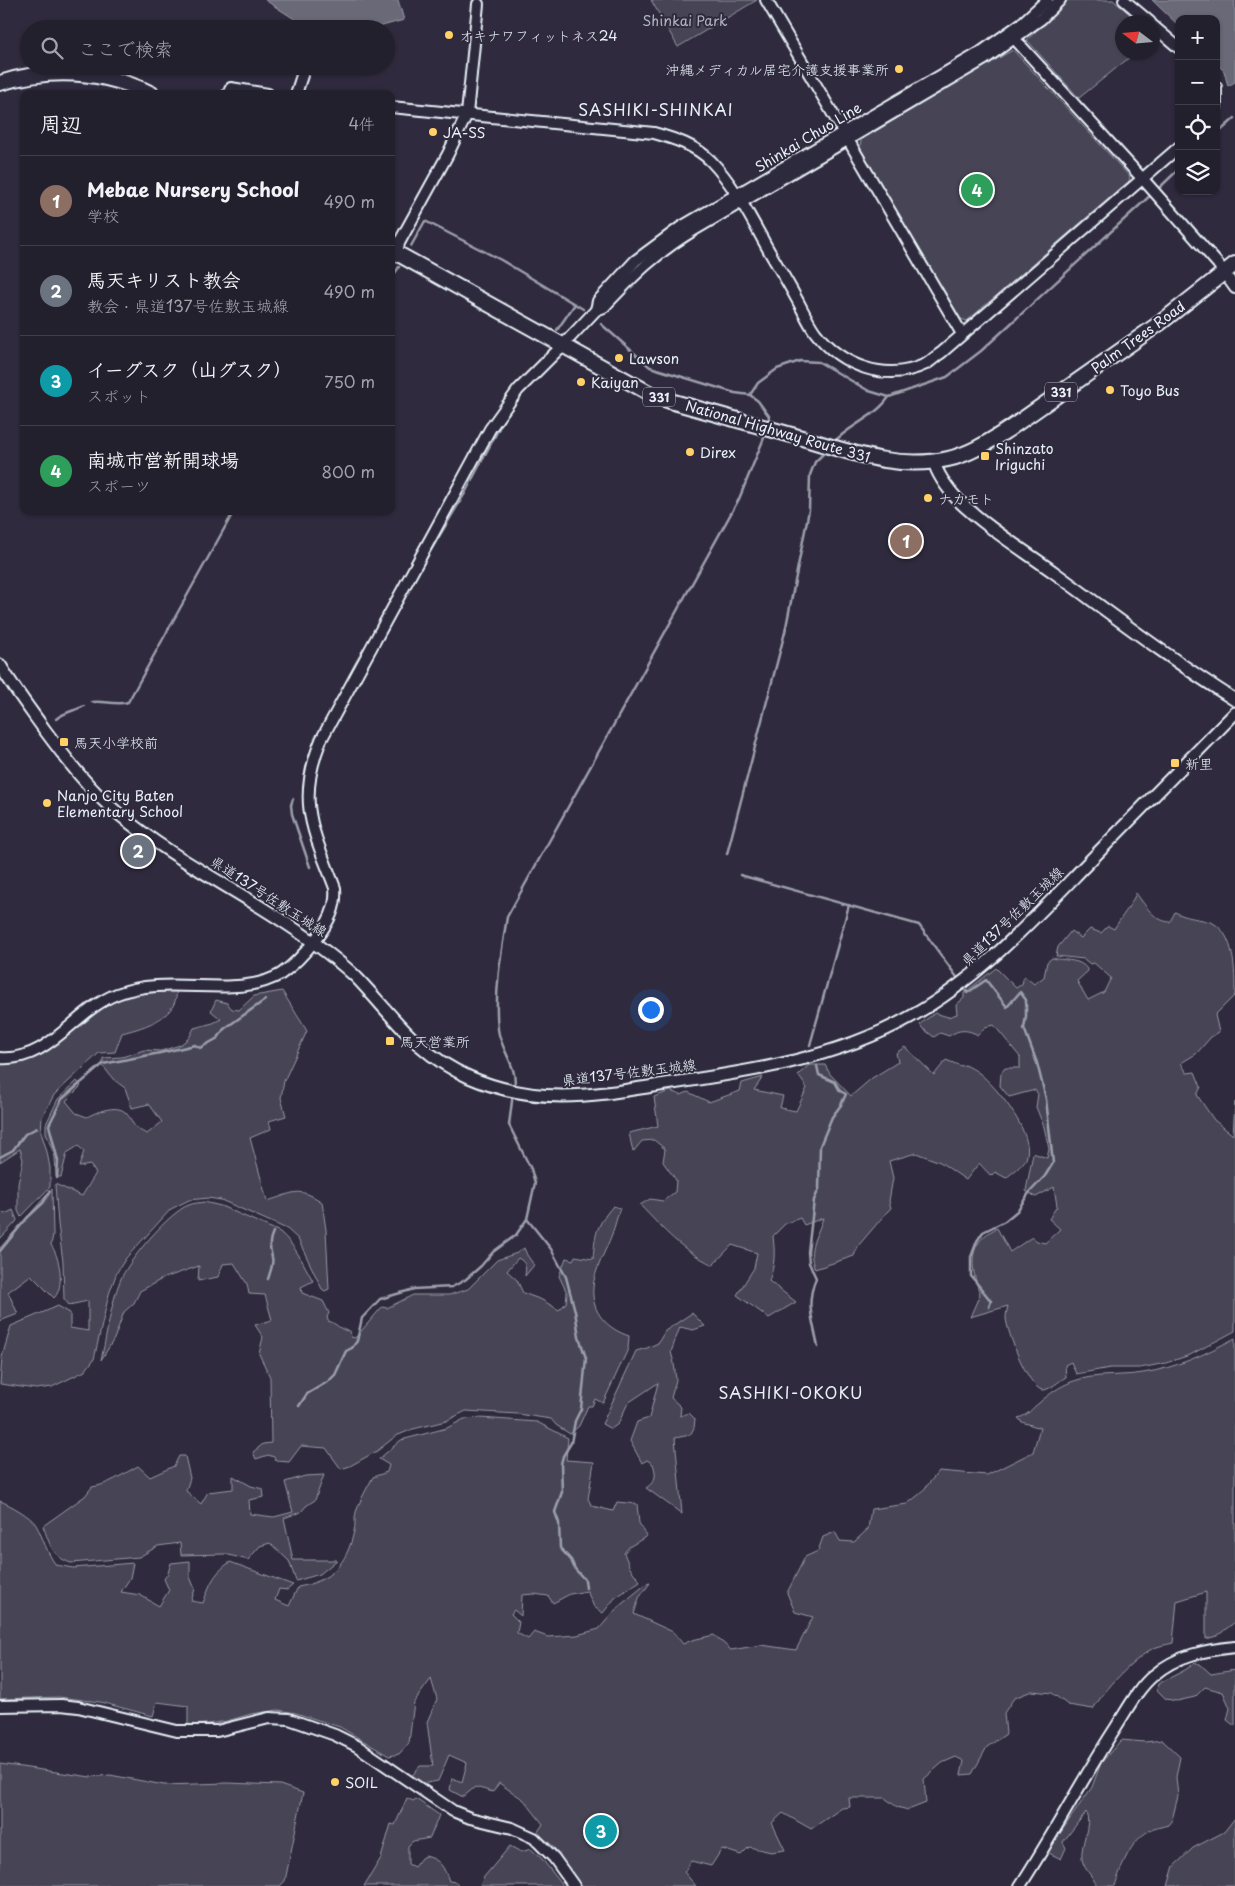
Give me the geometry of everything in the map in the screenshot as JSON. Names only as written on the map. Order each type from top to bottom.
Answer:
[{"type":"highway","points":[[0,83],[36,75]]},
{"type":"highway","points":[[86,75],[111,79],[143,90]]},
{"type":"highway","name":"National Highway Route 331","points":[[395,253],[650,394],[891,462],[934,462]]},
{"type":"highway","name":"Palm Trees Road","points":[[934,462],[972,451],[1010,429],[1160,323],[1230,269]]},
{"type":"main road","points":[[934,462],[937,472],[944,483],[958,499],[981,519],[1119,620],[1235,700]]},
{"type":"main road","name":"県道137号佐敷玉城線","points":[[0,665],[76,771],[103,801],[151,839],[314,942],[353,975],[395,1022],[426,1051],[468,1076],[514,1092],[545,1096],[572,1097],[613,1092],[795,1062],[849,1045],[908,1018],[961,983],[1022,930],[1235,713]]},
{"type":"street","points":[[766,0],[962,334]]},
{"type":"street","name":"Shinkai Chuo Line","points":[[1037,16],[1047,0]]},
{"type":"street","name":"Shinkai Chuo Line","points":[[739,199],[983,56],[1060,0]]},
{"type":"street","points":[[1124,0],[1142,15]]},
{"type":"street","points":[[395,250],[448,154],[467,114],[478,4]]},
{"type":"street","points":[[1160,32],[1175,45]]},
{"type":"street","points":[[1012,36],[1174,215],[1230,269],[1235,288]]},
{"type":"street","points":[[297,90],[302,75]]},
{"type":"street","points":[[230,90],[231,88],[243,90]]},
{"type":"street","points":[[395,107],[629,130],[670,137],[694,147],[723,174],[816,332],[837,354],[851,364],[868,370],[894,372],[926,364],[941,353],[1175,150]]},
{"type":"street","points":[[0,1058],[15,1058],[30,1054],[103,1001],[124,991],[154,985],[238,986],[253,984],[280,974],[298,960],[314,942],[326,926],[333,912],[336,900],[335,888],[310,820],[308,802],[312,768],[321,740],[498,416],[518,390],[596,310],[604,307],[619,284],[638,264],[659,248],[687,234],[739,199]]},
{"type":"street","points":[[1020,1886],[1106,1742],[1137,1694],[1154,1675],[1179,1659],[1207,1650],[1235,1647]]},
{"type":"street","points":[[0,1706],[61,1705],[78,1707],[177,1731],[218,1731],[269,1718],[289,1719],[335,1735],[357,1746],[453,1811],[470,1818],[512,1828],[534,1838],[554,1858],[574,1886]]},
{"type":"green space","name":"Shinkai Park","points":[[651,0],[757,0],[678,47]]},
{"type":"green space","points":[[1068,0],[1113,0],[1131,15],[1115,15],[1115,60],[1126,60],[1079,98],[1027,40]]},
{"type":"green space","points":[[1013,50],[1130,177],[1129,181],[967,321],[961,319],[860,148],[861,140]]},
{"type":"green space","points":[[1136,893],[1150,912],[1159,919],[1170,922],[1175,912],[1213,923],[1226,936],[1230,945],[1235,975],[1235,995],[1215,1015],[1219,1032],[1211,1037],[1196,1054],[1181,1063],[1187,1073],[1195,1072],[1201,1087],[1197,1095],[1214,1120],[1233,1135],[1235,1102],[1235,1331],[1190,1355],[1166,1363],[1140,1368],[1110,1368],[1076,1374],[1071,1362],[1065,1365],[1066,1377],[1051,1387],[1042,1390],[1036,1387],[1025,1370],[1014,1346],[1007,1325],[1006,1314],[1008,1306],[970,1317],[980,1294],[973,1265],[976,1248],[980,1240],[997,1228],[1010,1252],[1032,1237],[1037,1241],[1045,1243],[1060,1229],[1049,1219],[1057,1206],[1054,1187],[1036,1197],[1026,1191],[1033,1153],[1047,1158],[1049,1149],[1044,1127],[1036,1107],[1038,1094],[1035,1090],[1009,1097],[1000,1086],[1001,1073],[1005,1068],[1020,1068],[1020,1057],[994,1025],[985,1027],[978,1035],[963,1031],[949,1036],[940,1033],[934,1037],[922,1028],[920,1024],[935,1013],[948,1017],[957,1014],[956,1005],[964,998],[964,993],[996,968],[1016,988],[1022,984],[1024,976],[1034,984],[1044,977],[1047,962],[1052,958],[1077,962],[1085,967],[1088,971],[1077,981],[1088,1000],[1104,992],[1111,978],[1094,963],[1090,964],[1084,959],[1056,956],[1058,947],[1071,931],[1081,938],[1090,929],[1101,933],[1108,926],[1114,929]]},
{"type":"green space","points":[[176,987],[176,997],[173,1006],[167,1013],[151,1024],[122,1033],[115,1052],[99,1053],[54,1095],[42,1117],[41,1132],[50,1168],[50,1187],[21,1217],[18,1211],[18,1184],[23,1160],[20,1149],[0,1162],[0,1061],[19,1061],[124,995]]},
{"type":"green space","points":[[282,991],[307,1031],[284,1081],[281,1098],[286,1116],[269,1121],[271,1129],[250,1138],[267,1201],[300,1192],[322,1202],[326,1230],[329,1289],[325,1291],[322,1289],[298,1239],[287,1229],[221,1200],[208,1198],[189,1200],[171,1209],[126,1258],[117,1272],[109,1294],[94,1359],[85,1371],[52,1387],[36,1389],[0,1384],[2,1357],[11,1326],[58,1306],[70,1313],[70,1328],[88,1331],[88,1301],[69,1305],[64,1299],[63,1262],[55,1184],[82,1196],[96,1173],[90,1165],[79,1167],[84,1151],[78,1146],[67,1153],[61,1177],[56,1177],[55,1157],[46,1133],[46,1124],[58,1099],[77,1081],[81,1086],[66,1101],[76,1113],[87,1117],[106,1110],[121,1110],[125,1112],[135,1126],[147,1134],[162,1122],[149,1104],[132,1108],[125,1088],[113,1079],[103,1066],[103,1058],[122,1057],[144,1050],[161,1051],[180,1045],[189,1038],[194,1028],[221,1019],[211,1011],[216,1000],[227,1003],[232,1009],[239,1010],[254,996]]},
{"type":"green space","points":[[905,1047],[934,1075],[946,1060],[961,1066],[965,1065],[987,1080],[1013,1112],[1025,1137],[1028,1149],[1026,1159],[1019,1167],[1006,1178],[995,1172],[991,1176],[979,1163],[966,1180],[940,1162],[916,1153],[889,1161],[893,1178],[889,1201],[891,1208],[858,1246],[854,1256],[815,1269],[812,1248],[823,1218],[804,1225],[800,1218],[785,1224],[773,1236],[774,1259],[769,1281],[796,1302],[769,1318],[737,1295],[754,1268],[757,1253],[732,1245],[713,1265],[682,1246],[640,1205],[650,1199],[663,1201],[675,1192],[676,1180],[663,1162],[665,1149],[654,1140],[642,1141],[633,1152],[629,1133],[658,1126],[654,1097],[670,1091],[681,1095],[688,1092],[709,1102],[740,1091],[742,1083],[763,1077],[754,1090],[783,1096],[780,1108],[796,1111],[807,1088],[798,1075],[809,1065],[825,1065],[830,1074],[851,1096],[872,1078],[898,1062],[896,1053]]},
{"type":"green space","points":[[52,1189],[53,1235],[51,1245],[57,1257],[60,1272],[57,1293],[54,1298],[31,1275],[8,1292],[18,1314],[0,1321],[0,1248]]},
{"type":"green space","points":[[204,1202],[221,1206],[280,1232],[294,1248],[313,1281],[301,1287],[302,1293],[323,1301],[329,1313],[328,1321],[344,1330],[350,1331],[351,1337],[355,1338],[382,1307],[387,1308],[413,1295],[449,1295],[468,1289],[497,1260],[517,1253],[524,1248],[534,1265],[525,1276],[525,1266],[518,1258],[507,1271],[517,1280],[523,1293],[542,1300],[559,1310],[566,1303],[567,1293],[559,1276],[566,1258],[573,1260],[575,1256],[593,1259],[596,1237],[603,1219],[613,1206],[620,1208],[596,1274],[593,1297],[602,1319],[614,1329],[629,1336],[628,1349],[603,1403],[595,1399],[592,1406],[588,1406],[579,1426],[570,1434],[556,1425],[551,1419],[518,1414],[466,1411],[446,1421],[413,1429],[396,1436],[377,1451],[341,1469],[326,1448],[301,1446],[289,1462],[276,1461],[274,1457],[268,1455],[256,1459],[253,1452],[263,1444],[271,1443],[270,1377],[259,1354],[263,1337],[255,1325],[272,1320],[265,1295],[249,1294],[247,1284],[234,1263],[223,1264],[218,1277],[198,1281],[199,1266],[164,1278],[140,1291],[134,1303],[124,1312],[114,1339],[101,1360],[117,1290],[131,1262],[150,1238],[171,1217],[189,1205]]},
{"type":"green space","points":[[13,1210],[17,1220],[0,1239],[0,1211],[5,1214]]},
{"type":"green space","points":[[692,1313],[705,1326],[693,1330],[680,1327],[671,1352],[676,1380],[671,1398],[681,1407],[680,1416],[689,1413],[695,1419],[694,1428],[690,1435],[675,1438],[682,1514],[646,1488],[655,1478],[653,1464],[647,1460],[642,1463],[630,1441],[637,1422],[649,1418],[658,1383],[628,1403],[618,1424],[611,1429],[602,1424],[636,1351],[658,1343],[665,1331]]},
{"type":"green space","points":[[1235,1338],[1235,1622],[1217,1636],[1206,1639],[1206,1592],[1177,1601],[1173,1643],[1152,1649],[1134,1662],[1111,1685],[1093,1709],[1068,1705],[1052,1693],[1032,1691],[1014,1698],[1004,1713],[1006,1734],[987,1747],[972,1774],[961,1775],[964,1761],[956,1757],[942,1763],[924,1779],[926,1803],[908,1810],[897,1807],[885,1798],[849,1798],[850,1807],[842,1808],[811,1829],[783,1813],[772,1823],[785,1850],[771,1852],[749,1847],[741,1855],[722,1849],[711,1866],[691,1861],[684,1872],[696,1886],[580,1886],[553,1846],[537,1833],[543,1824],[524,1800],[499,1783],[493,1792],[475,1787],[463,1797],[450,1790],[452,1778],[462,1782],[467,1763],[449,1755],[438,1781],[421,1784],[410,1778],[420,1766],[433,1766],[427,1722],[437,1699],[431,1679],[414,1702],[409,1743],[399,1754],[389,1756],[340,1727],[296,1713],[278,1710],[251,1714],[227,1721],[188,1725],[188,1706],[157,1702],[153,1716],[100,1702],[59,1697],[0,1699],[0,1501],[20,1511],[34,1522],[56,1565],[73,1568],[133,1563],[130,1578],[121,1592],[140,1595],[159,1606],[169,1590],[164,1579],[171,1563],[190,1561],[190,1577],[195,1589],[191,1601],[203,1603],[213,1580],[230,1562],[293,1585],[287,1590],[279,1589],[275,1600],[289,1606],[298,1587],[320,1580],[336,1569],[342,1562],[351,1543],[355,1529],[356,1512],[364,1494],[373,1477],[387,1472],[389,1465],[379,1459],[401,1440],[447,1428],[464,1419],[480,1418],[537,1422],[568,1438],[566,1460],[594,1462],[588,1499],[592,1506],[613,1511],[617,1502],[637,1504],[639,1523],[647,1536],[629,1547],[624,1553],[630,1568],[640,1581],[615,1598],[603,1613],[594,1607],[587,1591],[570,1594],[553,1603],[548,1596],[522,1595],[521,1616],[514,1610],[511,1614],[519,1622],[517,1633],[528,1639],[534,1632],[548,1637],[577,1635],[599,1629],[617,1608],[646,1584],[650,1583],[639,1598],[634,1614],[673,1632],[683,1644],[714,1635],[731,1650],[761,1645],[796,1650],[813,1617],[795,1612],[787,1593],[805,1557],[818,1551],[823,1537],[835,1532],[840,1541],[854,1542],[868,1529],[871,1509],[907,1504],[921,1493],[939,1471],[987,1475],[1033,1452],[1040,1428],[1022,1422],[1018,1418],[1027,1414],[1058,1388],[1089,1377],[1134,1374],[1167,1368],[1202,1355]]},
{"type":"green space","points":[[179,1456],[185,1456],[190,1478],[186,1491],[201,1504],[208,1492],[233,1489],[233,1476],[251,1486],[263,1489],[264,1497],[249,1500],[250,1514],[274,1517],[293,1512],[285,1482],[305,1476],[324,1475],[315,1500],[301,1512],[284,1518],[293,1560],[337,1560],[320,1574],[296,1581],[289,1561],[270,1543],[260,1546],[248,1560],[225,1554],[181,1555],[180,1543],[158,1546],[139,1557],[71,1563],[60,1557],[52,1549],[43,1526],[85,1496],[92,1487],[110,1482],[138,1466],[150,1477],[174,1466]]},
{"type":"green space","points":[[1195,1663],[1200,1664],[1211,1674],[1235,1670],[1235,1726],[1227,1720],[1230,1708],[1223,1692],[1205,1687],[1195,1697],[1177,1701],[1166,1699],[1157,1690],[1158,1684]]},
{"type":"green space","points":[[1121,1740],[1145,1742],[1162,1740],[1180,1757],[1176,1777],[1178,1796],[1172,1820],[1168,1825],[1156,1828],[1142,1835],[1131,1848],[1123,1863],[1115,1886],[1097,1886],[1082,1859],[1088,1823],[1086,1812],[1063,1842],[1066,1848],[1061,1859],[1047,1852],[1092,1787],[1101,1763]]},
{"type":"green space","points":[[0,1764],[91,1777],[110,1775],[164,1785],[227,1783],[280,1785],[303,1793],[285,1881],[280,1886],[0,1886]]},
{"type":"green space","points":[[407,1798],[413,1801],[416,1799],[439,1815],[430,1838],[413,1841],[408,1846],[408,1864],[414,1867],[421,1858],[425,1856],[430,1857],[441,1864],[449,1881],[456,1882],[459,1886],[364,1886],[381,1858],[391,1824],[395,1825]]},
{"type":"green space","points":[[1235,1818],[1235,1886],[1168,1886],[1174,1866],[1193,1848],[1224,1832]]},
{"type":"green space","points":[[510,1846],[521,1852],[531,1849],[542,1859],[563,1886],[480,1886],[484,1877]]},
{"type":"water","points":[[265,0],[398,0],[404,20],[395,22],[395,20],[296,20]]},
{"type":"water","points":[[1152,0],[1235,0],[1235,82],[1228,86],[1224,71],[1220,67],[1220,15],[1175,15],[1175,22]]},
{"type":"waterway","points":[[1220,131],[1235,118]]},
{"type":"waterway","points":[[1157,190],[1175,173]]},
{"type":"waterway","points":[[601,324],[650,367],[735,393],[750,395],[758,383],[777,369],[800,361],[819,362],[869,391],[889,397],[947,377],[981,351],[1153,193]]},
{"type":"waterway","points":[[411,246],[425,221],[501,260],[583,309]]},
{"type":"waterway","points":[[395,273],[399,267]]},
{"type":"waterway","points":[[557,330],[575,304]]},
{"type":"waterway","points":[[750,395],[758,401],[769,416],[768,423]]},
{"type":"waterway","points":[[833,443],[870,416],[889,397]]},
{"type":"waterway","points":[[419,570],[465,493],[507,413]]},
{"type":"waterway","points":[[514,1088],[514,1073],[499,1036],[497,1015],[499,973],[507,917],[739,499],[766,433]]},
{"type":"waterway","points":[[727,854],[785,632],[809,510],[810,475],[815,462],[826,451]]},
{"type":"waterway","points":[[92,702],[128,702],[232,515]]},
{"type":"waterway","points":[[56,719],[84,706]]},
{"type":"waterway","points":[[337,721],[341,714]]},
{"type":"waterway","points":[[293,799],[291,805],[292,814],[310,867]]},
{"type":"waterway","points":[[740,875],[919,925],[959,980]]},
{"type":"waterway","points":[[810,1045],[849,905]]},
{"type":"waterway","points":[[963,986],[967,993],[986,980],[1007,1007],[1020,992],[1026,1000],[1024,1028],[1037,1063],[1046,1099],[1053,1163],[1017,1211],[1005,1221],[983,1232],[977,1241],[971,1257],[971,1276],[991,1301],[989,1307]]},
{"type":"waterway","points":[[57,1178],[58,1161],[49,1125],[62,1099],[103,1064],[195,1045],[200,1048],[218,1038],[224,1029],[265,1000]]},
{"type":"waterway","points":[[817,1066],[819,1075],[835,1082],[840,1091],[846,1094],[832,1117],[820,1146],[819,1189],[814,1200],[808,1252],[809,1263],[816,1278],[810,1305],[818,1347]]},
{"type":"waterway","points":[[513,1093],[509,1125],[531,1169],[535,1183],[527,1219],[551,1249],[566,1277],[575,1311],[579,1337],[586,1358],[581,1409],[575,1421],[571,1443],[563,1456],[561,1464],[562,1492],[555,1512],[559,1523],[560,1548],[585,1580],[586,1588]]},
{"type":"waterway","points":[[0,1157],[13,1150],[25,1134],[37,1128]]},
{"type":"waterway","points":[[0,1251],[27,1218],[43,1203],[50,1191]]},
{"type":"waterway","points":[[299,1406],[307,1394],[329,1381],[335,1375],[346,1351],[352,1348],[357,1341],[362,1318],[380,1299],[414,1289],[452,1287],[465,1280],[493,1252],[516,1235],[527,1219]]},
{"type":"waterway","points":[[268,1279],[272,1268],[270,1239],[273,1232]]},
{"type":"place","name":"オキナワフィットネス24","points":[[449,35]]},
{"type":"place","name":"沖縄メディカル居宅介護支援事業所","points":[[899,69]]},
{"type":"place","name":"JA-SS","points":[[433,132]]},
{"type":"place","name":"南城市営新開球場","points":[[977,190]]},
{"type":"place","name":"Lawson","points":[[619,358]]},
{"type":"place","name":"Kaiyan","points":[[581,382]]},
{"type":"place","name":"Toyo Bus","points":[[1110,390]]},
{"type":"place","name":"Direx","points":[[690,452]]},
{"type":"place","name":"Shinzato Iriguchi","points":[[985,456]]},
{"type":"place","name":"ナカモト","points":[[928,498]]},
{"type":"place","name":"Mebae Nursery School","points":[[906,541]]},
{"type":"place","name":"馬天小学校前","points":[[64,742]]},
{"type":"place","name":"新里","points":[[1175,763]]},
{"type":"place","name":"Nanjo City Baten Elementary School","points":[[47,803]]},
{"type":"place","name":"馬天キリスト教会","points":[[138,851]]},
{"type":"place","name":"馬天営業所","points":[[390,1041]]},
{"type":"place","name":"SOIL","points":[[335,1782]]},
{"type":"place","name":"イーグスク（山グスク）","points":[[601,1831]]},
{"type":"district","name":"SASHIKI-SHINKAI","points":[[656,109]]},
{"type":"district","name":"SASHIKI-OKOKU","points":[[791,1392]]}]
